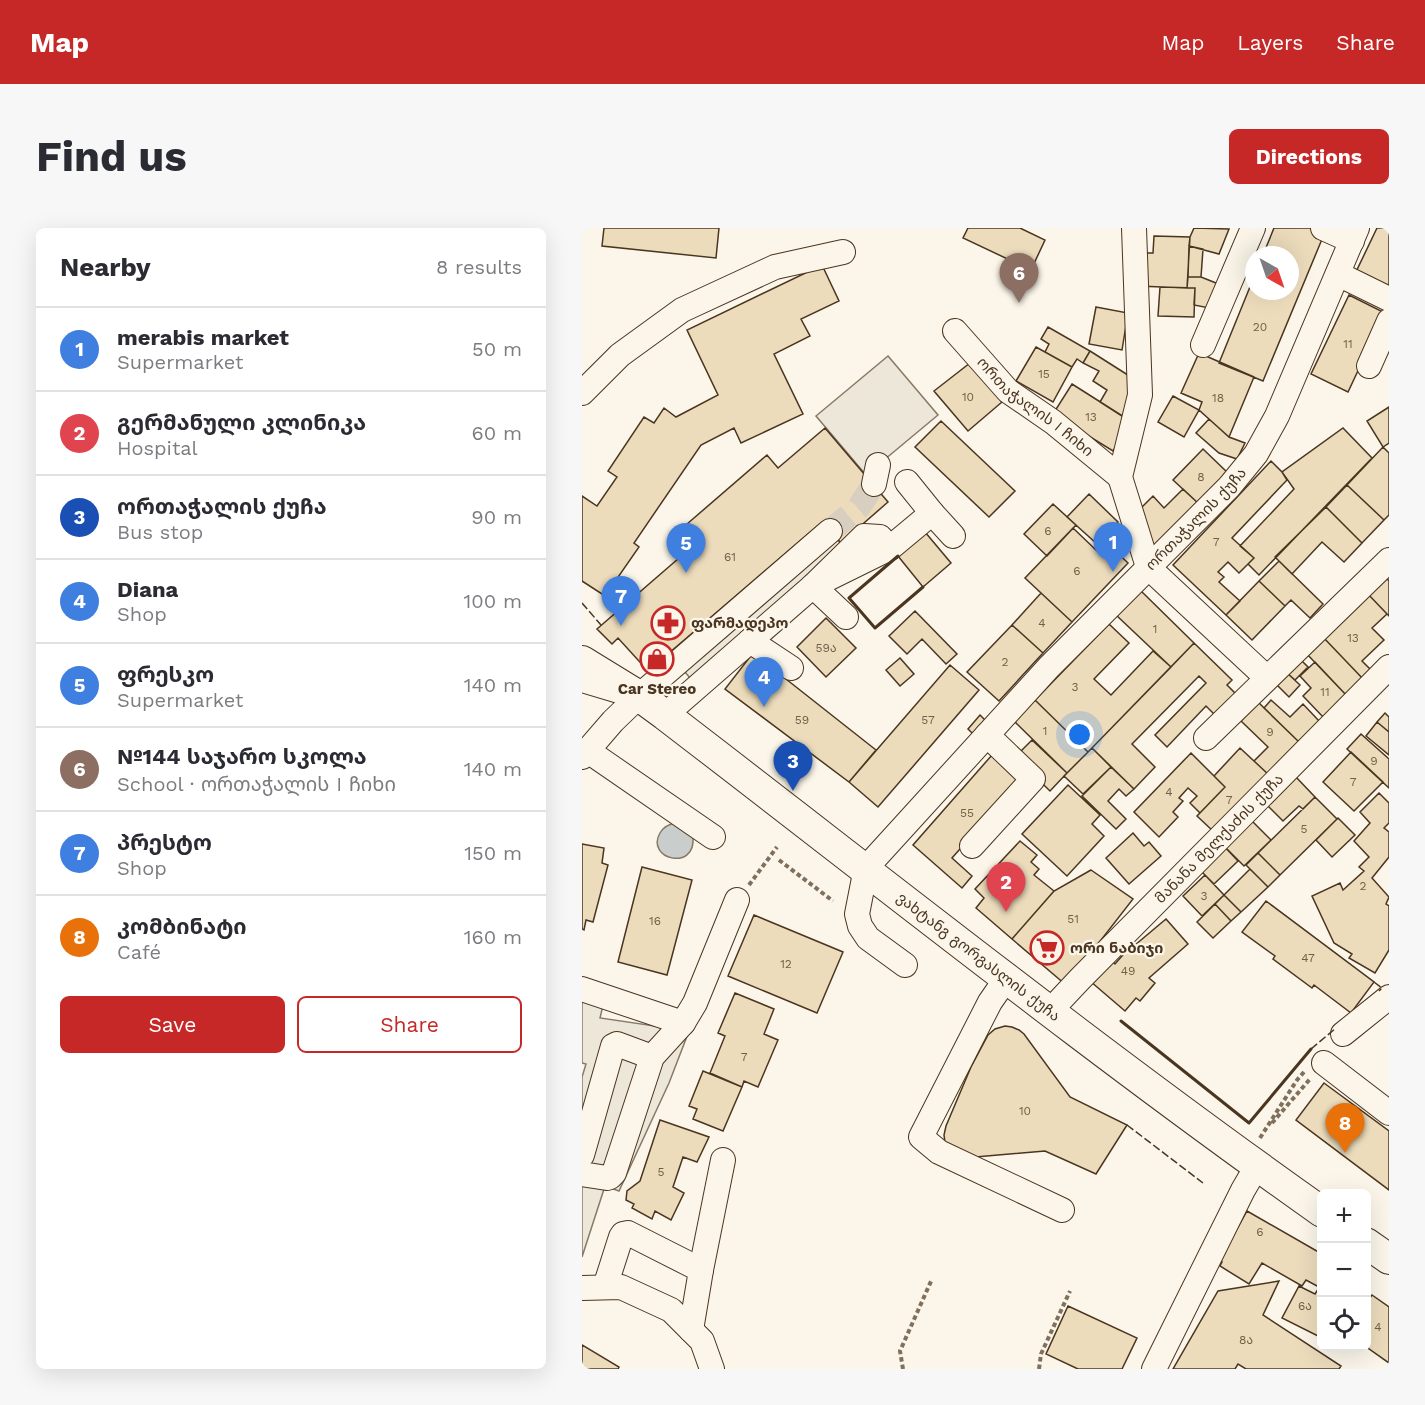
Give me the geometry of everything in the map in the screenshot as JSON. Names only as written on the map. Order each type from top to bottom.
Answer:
[{"type":"main road","name":"ვახტანგ გორგასლის ქუჩა","points":[[582,661],[665,715],[866,868],[1049,1012],[1317,1208]]},
{"type":"main road","points":[[1371,1246],[1389,1259]]},
{"type":"street","points":[[1134,228],[1140,395],[1120,477],[1148,567],[1267,678]]},
{"type":"street","points":[[1203,345],[1253,228]]},
{"type":"street","points":[[1323,228],[1355,234]]},
{"type":"street","name":"ორთაჭალის ქუჩა","points":[[866,868],[1049,667],[1229,487],[1256,454],[1277,416],[1355,234]]},
{"type":"street","points":[[582,393],[620,355],[682,310],[776,267],[843,252]]},
{"type":"street","points":[[1338,274],[1389,299]]},
{"type":"street","points":[[1369,366],[1389,321]]},
{"type":"street","name":"ორთაჭალის I ჩიხი","points":[[955,332],[1008,391],[1053,422],[1120,477]]},
{"type":"street","points":[[907,482],[953,536]]},
{"type":"street","points":[[665,715],[813,586],[890,548],[932,513]]},
{"type":"street","points":[[712,837],[585,754],[613,721],[639,696],[830,531]]},
{"type":"street","points":[[1206,738],[1389,561]]},
{"type":"street","points":[[813,586],[846,617]]},
{"type":"street","points":[[750,641],[791,668]]},
{"type":"street","name":"მანანა მელქაძის ქუჩა","points":[[1049,1012],[1389,668]]},
{"type":"street","name":"ვახტანგ გორგასლის ქუჩა","points":[[582,680],[639,696]]},
{"type":"street","points":[[972,846],[1033,778],[987,735]]},
{"type":"street","points":[[866,868],[856,914],[860,926],[868,938],[905,965]]},
{"type":"street","points":[[582,1174],[607,1178],[614,1173],[654,1072],[695,1003],[737,900]]},
{"type":"street","points":[[1006,979],[990,1002],[921,1137],[939,1152],[1062,1210]]},
{"type":"street","points":[[583,995],[683,1023]]},
{"type":"street","points":[[1343,1034],[1389,997]]},
{"type":"street","points":[[582,1155],[613,1046],[617,1044],[654,1072]]},
{"type":"street","points":[[1324,1063],[1389,1113]]},
{"type":"street","points":[[691,1330],[723,1160]]},
{"type":"street","points":[[1154,1369],[1243,1190],[1251,1162]]},
{"type":"street","points":[[701,1270],[628,1233],[621,1237],[594,1287],[621,1287],[671,1310],[702,1341],[712,1369]]},
{"type":"path","points":[[737,900],[777,847]]},
{"type":"path","points":[[779,860],[833,900]]},
{"type":"path","points":[[1264,1133],[1324,1063]]},
{"type":"path","points":[[1251,1162],[1264,1133],[1297,1080]]},
{"type":"path","points":[[903,1369],[900,1351],[933,1280]]},
{"type":"path","points":[[1040,1369],[1041,1354],[1070,1291]]},
{"type":"shaded area","points":[[888,356],[938,415],[866,475],[816,416]]},
{"type":"shaded area","points":[[833,535],[843,546],[690,678],[680,666]]},
{"type":"shaded area","points":[[676,823],[693,837],[692,848],[687,855],[672,858],[659,850],[657,842],[663,829]]},
{"type":"shaded area","points":[[582,986],[606,993],[600,1018],[689,1031],[669,1083],[619,1191],[605,1186],[582,1257],[582,1077],[586,1064],[582,1063]]},
{"type":"building","points":[[604,228],[719,228],[716,258],[602,246]]},
{"type":"building","points":[[968,228],[1020,228],[1045,240],[1031,270],[963,238]]},
{"type":"building","points":[[1194,228],[1229,229],[1219,254],[1189,246]]},
{"type":"building","points":[[1274,228],[1315,228],[1325,232],[1299,294],[1299,246],[1267,246]]},
{"type":"building","points":[[1377,228],[1389,228],[1389,292],[1354,276]]},
{"type":"building","points":[[1154,236],[1190,237],[1187,288],[1138,286],[1139,253],[1153,253]]},
{"type":"building","points":[[1189,246],[1203,249],[1201,277],[1188,277]]},
{"type":"building","points":[[822,265],[839,301],[801,319],[810,336],[774,354],[803,414],[741,443],[734,428],[701,445],[634,543],[639,547],[605,596],[582,581],[582,496],[597,506],[617,477],[608,471],[644,417],[654,423],[664,408],[676,417],[718,395],[687,330]]},
{"type":"building","points":[[1188,277],[1201,277],[1221,285],[1209,308],[1194,305],[1195,288],[1187,288]]},
{"type":"building","points":[[1160,287],[1195,288],[1194,317],[1158,316]]},
{"type":"building","points":[[1349,295],[1385,313],[1348,392],[1311,374]]},
{"type":"building","points":[[1245,299],[1297,300],[1263,381],[1219,363]]},
{"type":"building","points":[[1096,307],[1128,313],[1122,350],[1089,344]]},
{"type":"building","points":[[1048,327],[1090,351],[1083,363],[1077,359],[1072,367],[1045,352],[1049,344],[1041,339]]},
{"type":"building","points":[[1036,347],[1072,367],[1053,402],[1016,381]]},
{"type":"building","points":[[1090,351],[1131,377],[1128,420],[1100,402],[1107,390],[1093,381],[1099,371],[1083,363]]},
{"type":"building","points":[[1199,353],[1254,377],[1229,437],[1199,410],[1202,402],[1181,393]]},
{"type":"building","points":[[970,363],[1002,402],[968,431],[934,391]]},
{"type":"building","points":[[1072,384],[1132,422],[1113,451],[1053,414]]},
{"type":"building","points":[[1173,396],[1199,410],[1184,437],[1158,422]]},
{"type":"building","points":[[1389,407],[1389,443],[1383,447],[1367,421]]},
{"type":"building","points":[[1209,419],[1229,437],[1245,443],[1237,459],[1219,453],[1196,433]]},
{"type":"building","points":[[941,421],[1015,491],[989,517],[915,447]]},
{"type":"building","points":[[825,428],[888,502],[841,543],[822,522],[648,671],[618,638],[612,644],[597,629],[701,539],[687,524],[767,455],[778,468]]},
{"type":"building","points":[[1343,428],[1372,458],[1259,575],[1248,564],[1254,558],[1240,546],[1294,489],[1282,472]]},
{"type":"building","points":[[1383,447],[1389,453],[1389,515],[1384,520],[1347,485]]},
{"type":"building","points":[[1203,449],[1229,474],[1199,504],[1173,480]]},
{"type":"building","points":[[1271,461],[1287,480],[1232,538],[1254,558],[1239,573],[1228,562],[1218,572],[1224,577],[1219,582],[1240,601],[1226,615],[1173,565]]},
{"type":"building","points":[[1347,485],[1384,520],[1362,543],[1326,507]]},
{"type":"building","points":[[1183,489],[1199,504],[1147,557],[1132,517],[1153,496],[1164,508]]},
{"type":"building","points":[[1089,494],[1118,522],[1097,544],[1067,517]]},
{"type":"building","points":[[1053,504],[1076,525],[1047,556],[1024,534]]},
{"type":"building","points":[[1326,507],[1362,543],[1344,562],[1322,542],[1292,574],[1275,557]]},
{"type":"building","points":[[1073,528],[1097,551],[1105,541],[1128,563],[1072,622],[1025,578]]},
{"type":"building","points":[[925,532],[951,563],[923,587],[898,556]]},
{"type":"building","points":[[1279,561],[1323,604],[1310,618],[1291,600],[1285,606],[1259,581]]},
{"type":"building","points":[[1385,576],[1389,581],[1389,616],[1367,593]]},
{"type":"building","points":[[1259,581],[1285,606],[1252,640],[1226,615]]},
{"type":"building","points":[[1139,589],[1194,643],[1171,667],[1115,614]]},
{"type":"building","points":[[1041,593],[1072,622],[1043,653],[1012,625]]},
{"type":"building","points":[[1367,593],[1387,614],[1372,628],[1384,640],[1362,661],[1373,672],[1364,680],[1322,636]]},
{"type":"building","points":[[915,611],[957,654],[946,664],[922,639],[907,654],[889,636]]},
{"type":"building","points":[[826,618],[856,648],[826,677],[797,647]]},
{"type":"building","points":[[1109,624],[1129,643],[1094,679],[1111,695],[1153,651],[1171,667],[1088,752],[1035,700]]},
{"type":"building","points":[[1012,625],[1043,653],[999,701],[967,672]]},
{"type":"building","points":[[1322,636],[1364,680],[1347,696],[1305,652]]},
{"type":"building","points":[[1194,643],[1232,680],[1227,685],[1238,696],[1217,717],[1206,706],[1167,747],[1155,735],[1206,683],[1199,676],[1132,744],[1155,767],[1134,789],[1092,748]]},
{"type":"building","points":[[753,653],[876,750],[849,782],[725,689]]},
{"type":"building","points":[[900,658],[914,674],[900,686],[886,670]]},
{"type":"building","points":[[1299,658],[1308,667],[1295,680],[1286,672]]},
{"type":"building","points":[[1315,662],[1347,696],[1324,718],[1303,696],[1311,688],[1300,676]]},
{"type":"building","points":[[950,665],[979,690],[878,807],[849,782]]},
{"type":"building","points":[[1286,672],[1300,685],[1289,697],[1275,683]]},
{"type":"building","points":[[1035,700],[1088,752],[1067,773],[1014,721]]},
{"type":"building","points":[[1271,700],[1290,717],[1303,704],[1320,722],[1300,743],[1264,708]]},
{"type":"building","points":[[1258,702],[1300,743],[1269,775],[1254,761],[1268,747],[1241,721]]},
{"type":"building","points":[[1385,713],[1389,717],[1389,732],[1377,722]]},
{"type":"building","points":[[980,715],[985,720],[973,734],[968,729]]},
{"type":"building","points":[[1377,722],[1389,732],[1389,755],[1366,736]]},
{"type":"building","points":[[1361,734],[1389,759],[1389,788],[1347,749]]},
{"type":"building","points":[[1032,740],[1067,773],[1050,791],[1015,757]]},
{"type":"building","points":[[1092,748],[1111,767],[1083,794],[1064,776]]},
{"type":"building","points":[[1240,748],[1269,775],[1214,832],[1197,816],[1225,787],[1214,776]]},
{"type":"building","points":[[1351,752],[1383,782],[1354,811],[1323,782]]},
{"type":"building","points":[[1191,753],[1225,787],[1200,813],[1190,803],[1197,796],[1188,788],[1179,798],[1183,801],[1173,812],[1178,817],[1159,837],[1134,812]]},
{"type":"building","points":[[992,755],[1021,780],[952,858],[972,876],[962,888],[913,845]]},
{"type":"building","points":[[1111,767],[1134,789],[1126,796],[1119,789],[1108,801],[1126,819],[1116,829],[1082,796]]},
{"type":"building","points":[[1295,776],[1315,797],[1303,809],[1299,806],[1283,821],[1266,804]]},
{"type":"building","points":[[1068,785],[1100,815],[1092,824],[1104,836],[1067,876],[1022,834]]},
{"type":"building","points":[[1379,793],[1389,803],[1389,823],[1384,828],[1389,832],[1389,857],[1372,878],[1389,897],[1386,904],[1389,906],[1389,950],[1375,973],[1349,958],[1352,954],[1334,943],[1312,896],[1340,883],[1343,890],[1364,871],[1359,867],[1369,857],[1354,841],[1370,823],[1360,812]]},
{"type":"building","points":[[1315,797],[1337,819],[1280,875],[1258,853]]},
{"type":"building","points":[[1338,818],[1355,835],[1332,857],[1316,840]]},
{"type":"building","points":[[1250,819],[1271,840],[1244,866],[1223,845]]},
{"type":"building","points":[[1133,833],[1144,846],[1149,842],[1161,856],[1129,884],[1106,858]]},
{"type":"building","points":[[1020,841],[1037,855],[1031,862],[1039,869],[1034,875],[1054,891],[1012,939],[976,908],[984,898],[975,889]]},
{"type":"building","points":[[1220,842],[1238,861],[1214,884],[1196,866]]},
{"type":"building","points":[[582,844],[604,848],[602,863],[608,865],[593,922],[586,920],[584,930],[582,929]]},
{"type":"building","points":[[1258,853],[1280,875],[1268,887],[1246,865]]},
{"type":"building","points":[[642,867],[692,880],[667,975],[618,962]]},
{"type":"building","points":[[1250,869],[1268,887],[1241,912],[1224,895]]},
{"type":"building","points":[[1091,870],[1133,899],[1066,985],[1012,939],[1054,891]]},
{"type":"building","points":[[1205,875],[1224,895],[1202,916],[1183,896]]},
{"type":"building","points":[[1224,895],[1241,912],[1231,921],[1215,904]]},
{"type":"building","points":[[1266,901],[1374,982],[1351,1013],[1314,985],[1312,988],[1273,959],[1275,956],[1242,932]]},
{"type":"building","points":[[1215,904],[1231,921],[1213,938],[1197,922]]},
{"type":"building","points":[[754,915],[843,952],[817,1013],[728,976]]},
{"type":"building","points":[[1166,919],[1188,944],[1149,978],[1155,983],[1140,1001],[1136,998],[1125,1011],[1090,981],[1109,958],[1115,964]]},
{"type":"building","points":[[735,993],[774,1009],[764,1034],[778,1040],[758,1087],[744,1081],[742,1087],[710,1073],[725,1036],[718,1033]]},
{"type":"building","points":[[1005,1026],[1024,1034],[1070,1097],[1127,1125],[1096,1174],[1045,1151],[964,1158],[945,1142],[946,1126],[971,1067],[988,1035],[995,1029]]},
{"type":"building","points":[[703,1071],[742,1087],[723,1131],[693,1119],[697,1109],[689,1106]]},
{"type":"building","points":[[1324,1083],[1389,1131],[1389,1190],[1296,1120]]},
{"type":"building","points":[[660,1120],[709,1137],[697,1162],[683,1157],[673,1187],[684,1193],[671,1220],[655,1211],[652,1219],[632,1208],[634,1204],[626,1200],[627,1191],[640,1181]]},
{"type":"building","points":[[1247,1211],[1317,1251],[1317,1286],[1306,1280],[1302,1286],[1262,1263],[1249,1284],[1220,1266],[1222,1262],[1219,1261]]},
{"type":"building","points":[[1279,1281],[1263,1315],[1341,1366],[1339,1369],[1246,1369],[1238,1364],[1235,1369],[1173,1369],[1218,1291]]},
{"type":"building","points":[[1299,1286],[1315,1294],[1317,1291],[1317,1336],[1282,1318]]},
{"type":"building","points":[[1371,1296],[1389,1307],[1389,1363],[1371,1350]]},
{"type":"building","points":[[1068,1306],[1137,1338],[1122,1369],[1078,1369],[1046,1354]]},
{"type":"building","points":[[582,1345],[619,1367],[618,1369],[582,1369]]},
{"type":"tunnel","points":[[830,531],[859,507],[874,484]]},
{"type":"fence","points":[[582,603],[601,625]]},
{"type":"fence","points":[[1374,982],[1382,988],[1379,991]]},
{"type":"fence","points":[[1311,1049],[1336,1028]]},
{"type":"fence","points":[[1127,1125],[1203,1183]]},
{"type":"wall","points":[[898,556],[849,598],[875,628],[923,587]]},
{"type":"wall","points":[[1121,1021],[1249,1123],[1311,1049]]},
{"type":"place","name":"№144 საჯარო სკოლა","points":[[1019,303]]},
{"type":"place","name":"merabis market","points":[[1113,572]]},
{"type":"place","name":"ფრესკო","points":[[686,573]]},
{"type":"place","name":"ფარმადეპო","points":[[668,623]]},
{"type":"place","name":"პრესტო","points":[[621,626]]},
{"type":"place","name":"Car Stereo","points":[[657,659]]},
{"type":"place","name":"Diana","points":[[764,707]]},
{"type":"place","name":"ორთაჭალის ქუჩა","points":[[793,791]]},
{"type":"place","name":"გერმანული კლინიკა","points":[[1006,912]]},
{"type":"place","name":"ორი ნაბიჯი","points":[[1047,948]]},
{"type":"place","name":"კომბინატი","points":[[1345,1153]]}]
